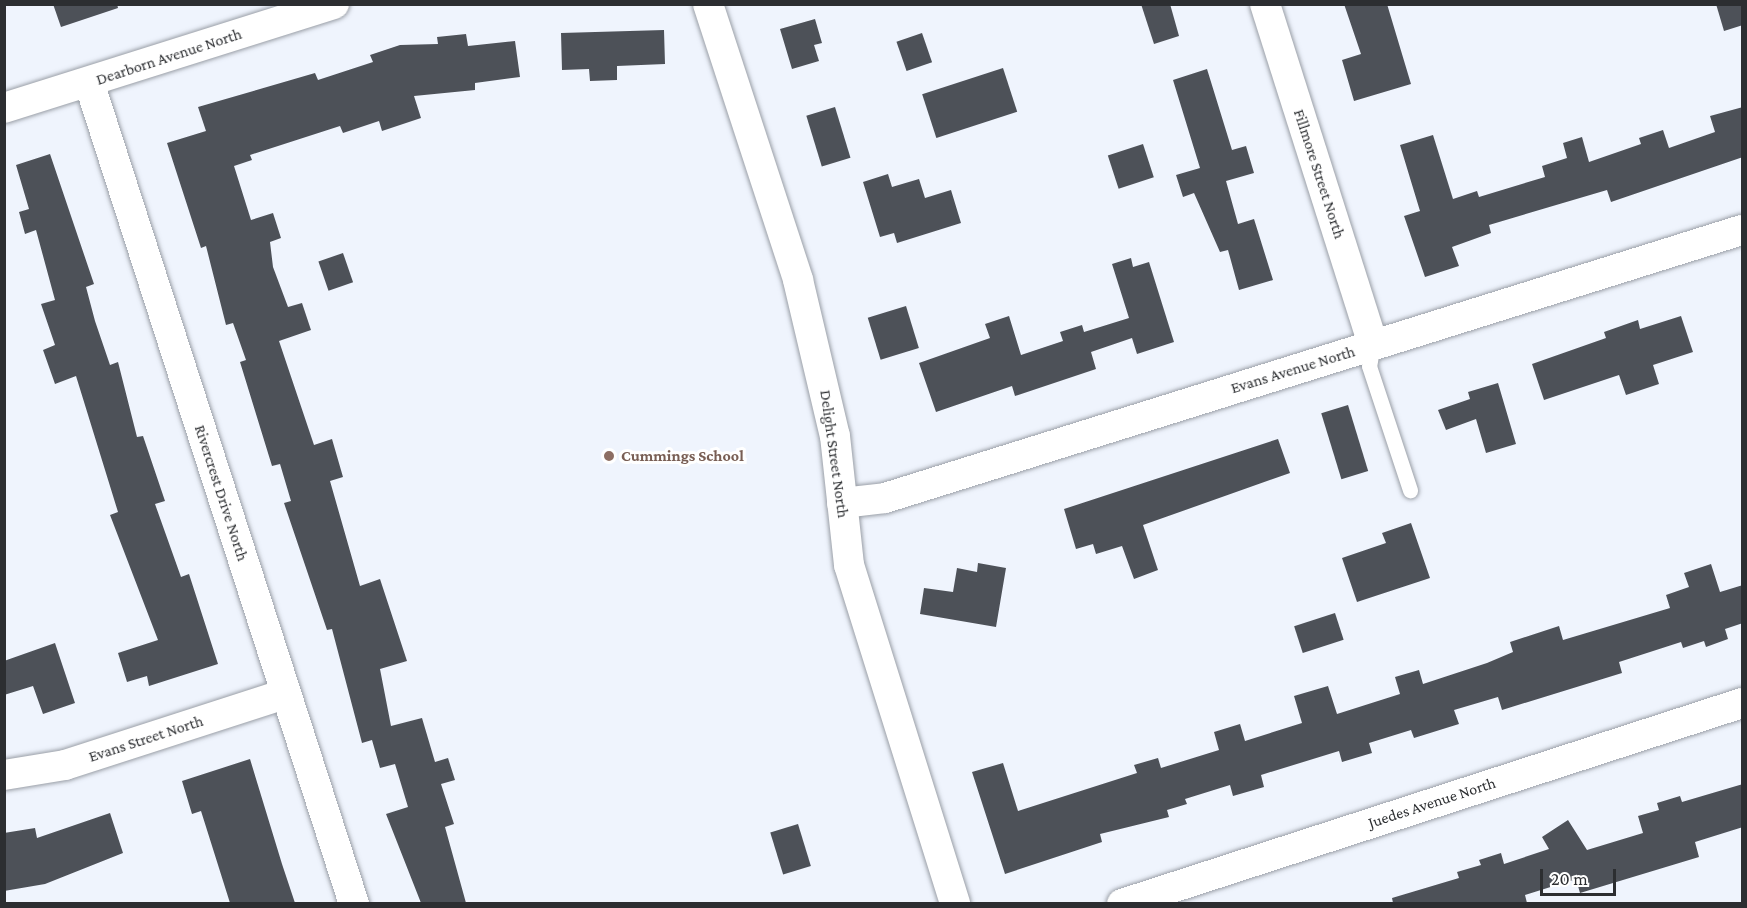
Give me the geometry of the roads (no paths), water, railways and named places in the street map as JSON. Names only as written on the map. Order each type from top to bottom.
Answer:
[{"type":"street","name":"Dearborn Avenue North","points":[[4,108],[334,4]]},
{"type":"street","name":"Delight Street North","points":[[708,4],[818,353],[842,503],[849,564],[955,903]]},
{"type":"street","name":"Fillmore Street North","points":[[1264,4],[1373,345]]},
{"type":"street","name":"Rivercrest Drive North","points":[[89,82],[354,903]]},
{"type":"street","name":"Evans Avenue North","points":[[842,503],[885,498],[1743,230]]},
{"type":"street","name":"Evans Street North","points":[[4,775],[65,765],[285,694]]},
{"type":"street","name":"Juedes Avenue North","points":[[1122,903],[1743,703]]},
{"type":"lane","points":[[1373,345],[1369,366],[1410,490]]},
{"type":"place","name":"Cummings School","points":[[609,456]]}]
